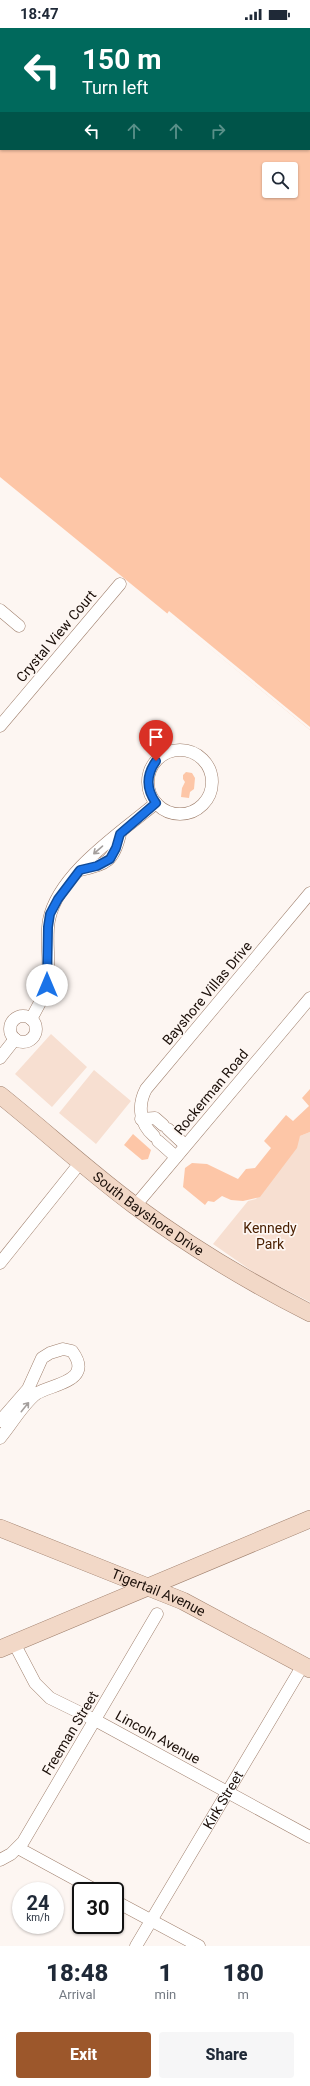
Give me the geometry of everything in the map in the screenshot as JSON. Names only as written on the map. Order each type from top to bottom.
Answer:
[{"type":"street","name":"Crystal View Court","points":[[0,726],[120,584]]},
{"type":"street","points":[[0,610],[19,626]]},
{"type":"street","points":[[178,750],[191,751],[202,758],[210,768],[213,786],[209,797],[202,807],[191,813],[180,815],[167,812],[156,803],[148,786],[149,773],[156,761],[166,753],[178,750]]},
{"type":"street","points":[[31,1019],[47,985],[47,942],[50,914],[63,890],[91,857],[156,803]]},
{"type":"street","name":"Bayshore Villas Drive","points":[[141,1119],[143,1098],[150,1084],[310,893]]},
{"type":"street","name":"Rockerman Road","points":[[135,1206],[310,998]]},
{"type":"street","points":[[19,1017],[31,1019],[35,1026],[34,1036],[25,1042],[15,1039],[11,1030],[13,1022],[19,1017]]},
{"type":"street","points":[[0,1058],[15,1039]]},
{"type":"street","name":"South Bayshore Drive","points":[[0,1095],[80,1163],[135,1206],[218,1262],[310,1312]]},
{"type":"street","points":[[176,1157],[145,1129],[141,1119],[155,1118],[186,1146]]},
{"type":"street","points":[[0,1263],[80,1163]]},
{"type":"street","points":[[0,1421],[28,1389],[42,1358],[50,1353],[63,1349],[72,1352],[77,1360],[75,1376],[68,1382],[37,1394],[0,1438]]},
{"type":"street","points":[[7,1646],[310,1519]]},
{"type":"street","name":"Tigertail Avenue","points":[[0,1528],[108,1572],[148,1586],[308,1663]]},
{"type":"street","points":[[183,1571],[180,1584],[183,1602]]},
{"type":"street","points":[[107,1603],[110,1591],[108,1572]]},
{"type":"street","name":"Freeman Street","points":[[0,1860],[18,1848],[158,1614]]},
{"type":"street","name":"Lincoln Avenue","points":[[7,1646],[30,1674],[42,1692],[50,1698],[95,1720],[310,1837]]},
{"type":"street","name":"Kirk Street","points":[[136,1946],[228,1792],[308,1663]]},
{"type":"street","points":[[18,1848],[80,1882]]},
{"type":"street","points":[[124,1906],[199,1946]]},
{"type":"green space","points":[[51,1034],[87,1067],[52,1107],[15,1074]]},
{"type":"green space","points":[[94,1070],[131,1101],[96,1144],[59,1113]]},
{"type":"green space","name":"Kennedy Park","points":[[310,1132],[310,1302],[259,1276],[213,1244],[248,1201],[256,1199],[300,1136]]},
{"type":"shaded area","points":[[0,150],[310,150],[310,730],[0,477]]},
{"type":"shaded area","points":[[186,772],[192,773],[195,778],[194,789],[190,792],[189,798],[181,797],[182,788],[185,782],[183,775]]},
{"type":"shaded area","points":[[310,1089],[310,1132],[300,1136],[297,1148],[260,1197],[243,1201],[231,1200],[222,1196],[214,1202],[208,1201],[205,1205],[183,1187],[185,1168],[192,1163],[207,1164],[238,1179],[246,1169],[255,1168],[271,1148],[264,1141],[286,1115],[293,1121],[309,1106],[302,1098]]},
{"type":"shaded area","points":[[133,1134],[151,1150],[148,1159],[142,1160],[124,1145]]},
{"type":"pier","points":[[169,611],[310,727],[310,730],[167,614]]},
{"type":"route","points":[[47,985],[48,927],[53,906],[63,890],[80,870],[103,864],[110,859],[114,853],[120,834],[156,803],[152,798],[148,786],[149,773],[156,761]]}]
